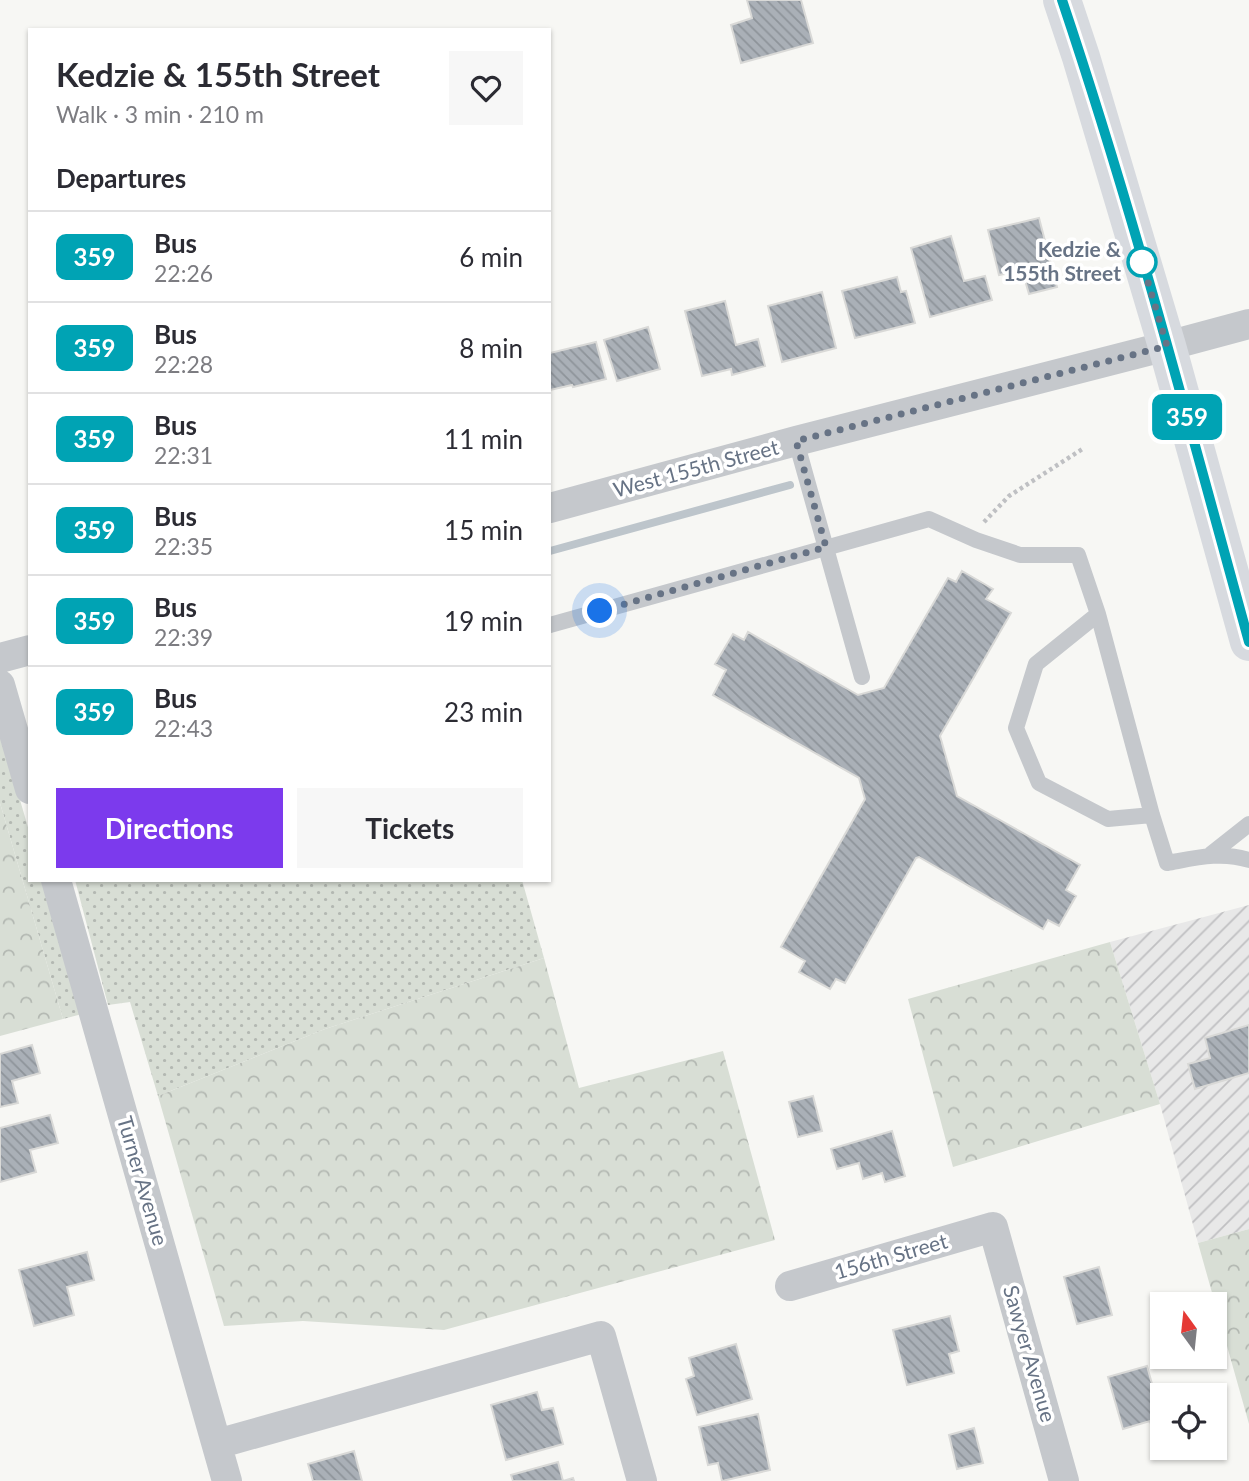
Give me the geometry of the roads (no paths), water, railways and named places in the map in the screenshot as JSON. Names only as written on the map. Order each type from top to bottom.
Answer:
[{"type":"main road","points":[[1062,0],[1167,346],[1249,642]]},
{"type":"street","name":"West 155th Street","points":[[551,508],[796,441],[1249,324]]},
{"type":"street","points":[[0,658],[28,651]]},
{"type":"street","points":[[0,685],[28,782]]},
{"type":"street","name":"Turner Avenue","points":[[57,882],[228,1481]]},
{"type":"street","name":"156th Street","points":[[790,1286],[993,1227]]},
{"type":"street","name":"Sawyer Avenue","points":[[993,1227],[1064,1481]]},
{"type":"street","points":[[217,1444],[601,1336],[642,1481]]},
{"type":"lane","points":[[796,441],[862,677]]},
{"type":"lane","points":[[551,625],[929,519],[976,540],[1020,555],[1078,555],[1098,614],[1167,863],[1211,854],[1238,856],[1249,860]]},
{"type":"lane","points":[[1098,614],[1036,664],[1016,728],[1039,783],[1108,819],[1152,815]]},
{"type":"lane","points":[[1211,854],[1249,824]]},
{"type":"waterway","points":[[551,551],[790,485]]},
{"type":"place","name":"Kedzie & 155th Street","points":[[1142,262]]}]
